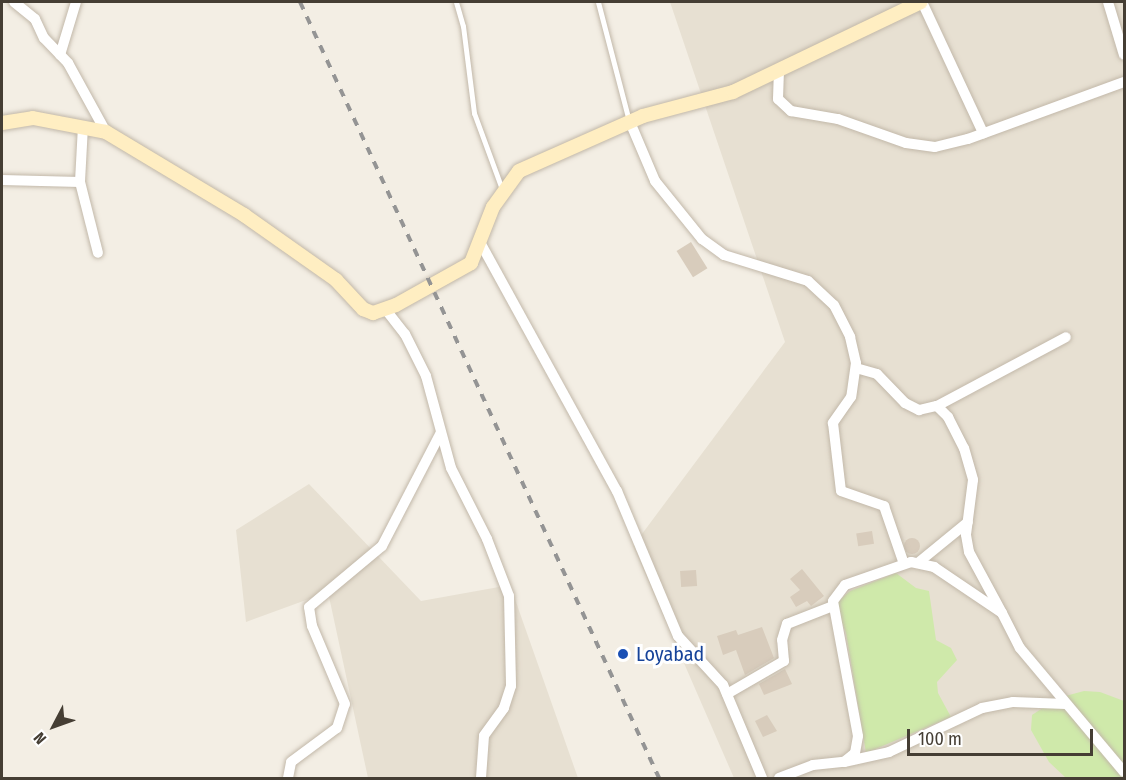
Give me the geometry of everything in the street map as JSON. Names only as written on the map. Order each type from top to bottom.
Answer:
[{"type":"street","points":[[14,2],[31,14],[44,38],[60,55],[106,132]]},
{"type":"street","points":[[60,55],[76,2]]},
{"type":"street","points":[[2,123],[33,118],[106,132],[244,215],[336,280],[363,309],[373,313],[386,310],[471,263],[481,244],[502,189],[519,171],[541,158],[643,116],[707,97],[733,92],[921,2],[983,134]]},
{"type":"street","points":[[1108,2],[1125,55]]},
{"type":"street","points":[[779,70],[778,99],[791,111],[849,122],[923,146],[951,145],[1125,82]]},
{"type":"street","points":[[630,122],[655,181],[702,239],[724,255],[808,280],[826,295],[850,337],[856,368],[851,397],[833,423],[841,491],[884,506],[904,564]]},
{"type":"street","points":[[83,126],[80,182],[98,253]]},
{"type":"street","points":[[2,180],[80,182]]},
{"type":"street","points":[[481,244],[617,491],[678,636],[694,657],[712,670],[727,694],[762,778]]},
{"type":"street","points":[[386,310],[405,334],[426,376],[451,468],[498,565],[511,609],[511,686],[504,708],[484,736],[482,778]]},
{"type":"street","points":[[856,368],[877,374],[912,407],[919,410],[937,406],[1066,337]]},
{"type":"street","points":[[937,406],[956,431],[970,464],[973,490],[966,535],[972,560],[1020,648],[1125,772]]},
{"type":"street","points":[[288,778],[291,762],[337,728],[345,704],[312,626],[309,607],[382,546],[440,434]]},
{"type":"street","points":[[919,562],[968,522]]},
{"type":"street","points":[[844,762],[855,753],[858,736],[833,606],[834,596],[845,585],[904,564],[919,562],[934,567],[1002,613]]},
{"type":"street","points":[[727,694],[784,662],[782,639],[787,624],[833,606]]},
{"type":"street","points":[[779,778],[813,765],[844,762],[889,752],[982,708],[1013,702],[1066,704]]},
{"type":"lane","points":[[456,2],[463,26],[474,113],[502,189]]},
{"type":"lane","points":[[598,2],[630,122]]},
{"type":"shaded area","points":[[670,2],[1124,2],[1124,778],[734,778],[633,546],[785,342]]},
{"type":"shaded area","points":[[309,484],[421,601],[510,585],[578,778],[368,778],[328,592],[246,622],[236,530]]},
{"type":"green space","points":[[896,573],[916,588],[929,591],[936,640],[951,648],[957,660],[937,682],[938,693],[951,717],[866,753],[846,633],[835,604],[850,591]]},
{"type":"green space","points":[[1084,691],[1100,692],[1124,701],[1124,778],[1066,778],[1049,762],[1031,730],[1032,715],[1058,698]]},
{"type":"building","points":[[691,242],[707,268],[693,277],[677,251]]},
{"type":"building","points":[[872,531],[874,544],[858,546],[856,534]]},
{"type":"building","points":[[912,538],[918,540],[920,546],[918,552],[912,554],[906,552],[904,546],[906,540]]},
{"type":"building","points":[[802,569],[824,596],[811,606],[807,601],[796,607],[790,597],[800,590],[790,579]]},
{"type":"building","points":[[696,570],[697,586],[681,587],[680,571]]},
{"type":"building","points":[[762,627],[774,658],[745,675],[736,650],[723,655],[717,636],[736,630],[738,635]]},
{"type":"building","points":[[785,669],[792,684],[764,695],[759,684]]},
{"type":"building","points":[[767,715],[777,731],[763,737],[755,721]]},
{"type":"railway","points":[[300,2],[659,778]]},
{"type":"place","name":"Loyabad","points":[[623,654]]}]
